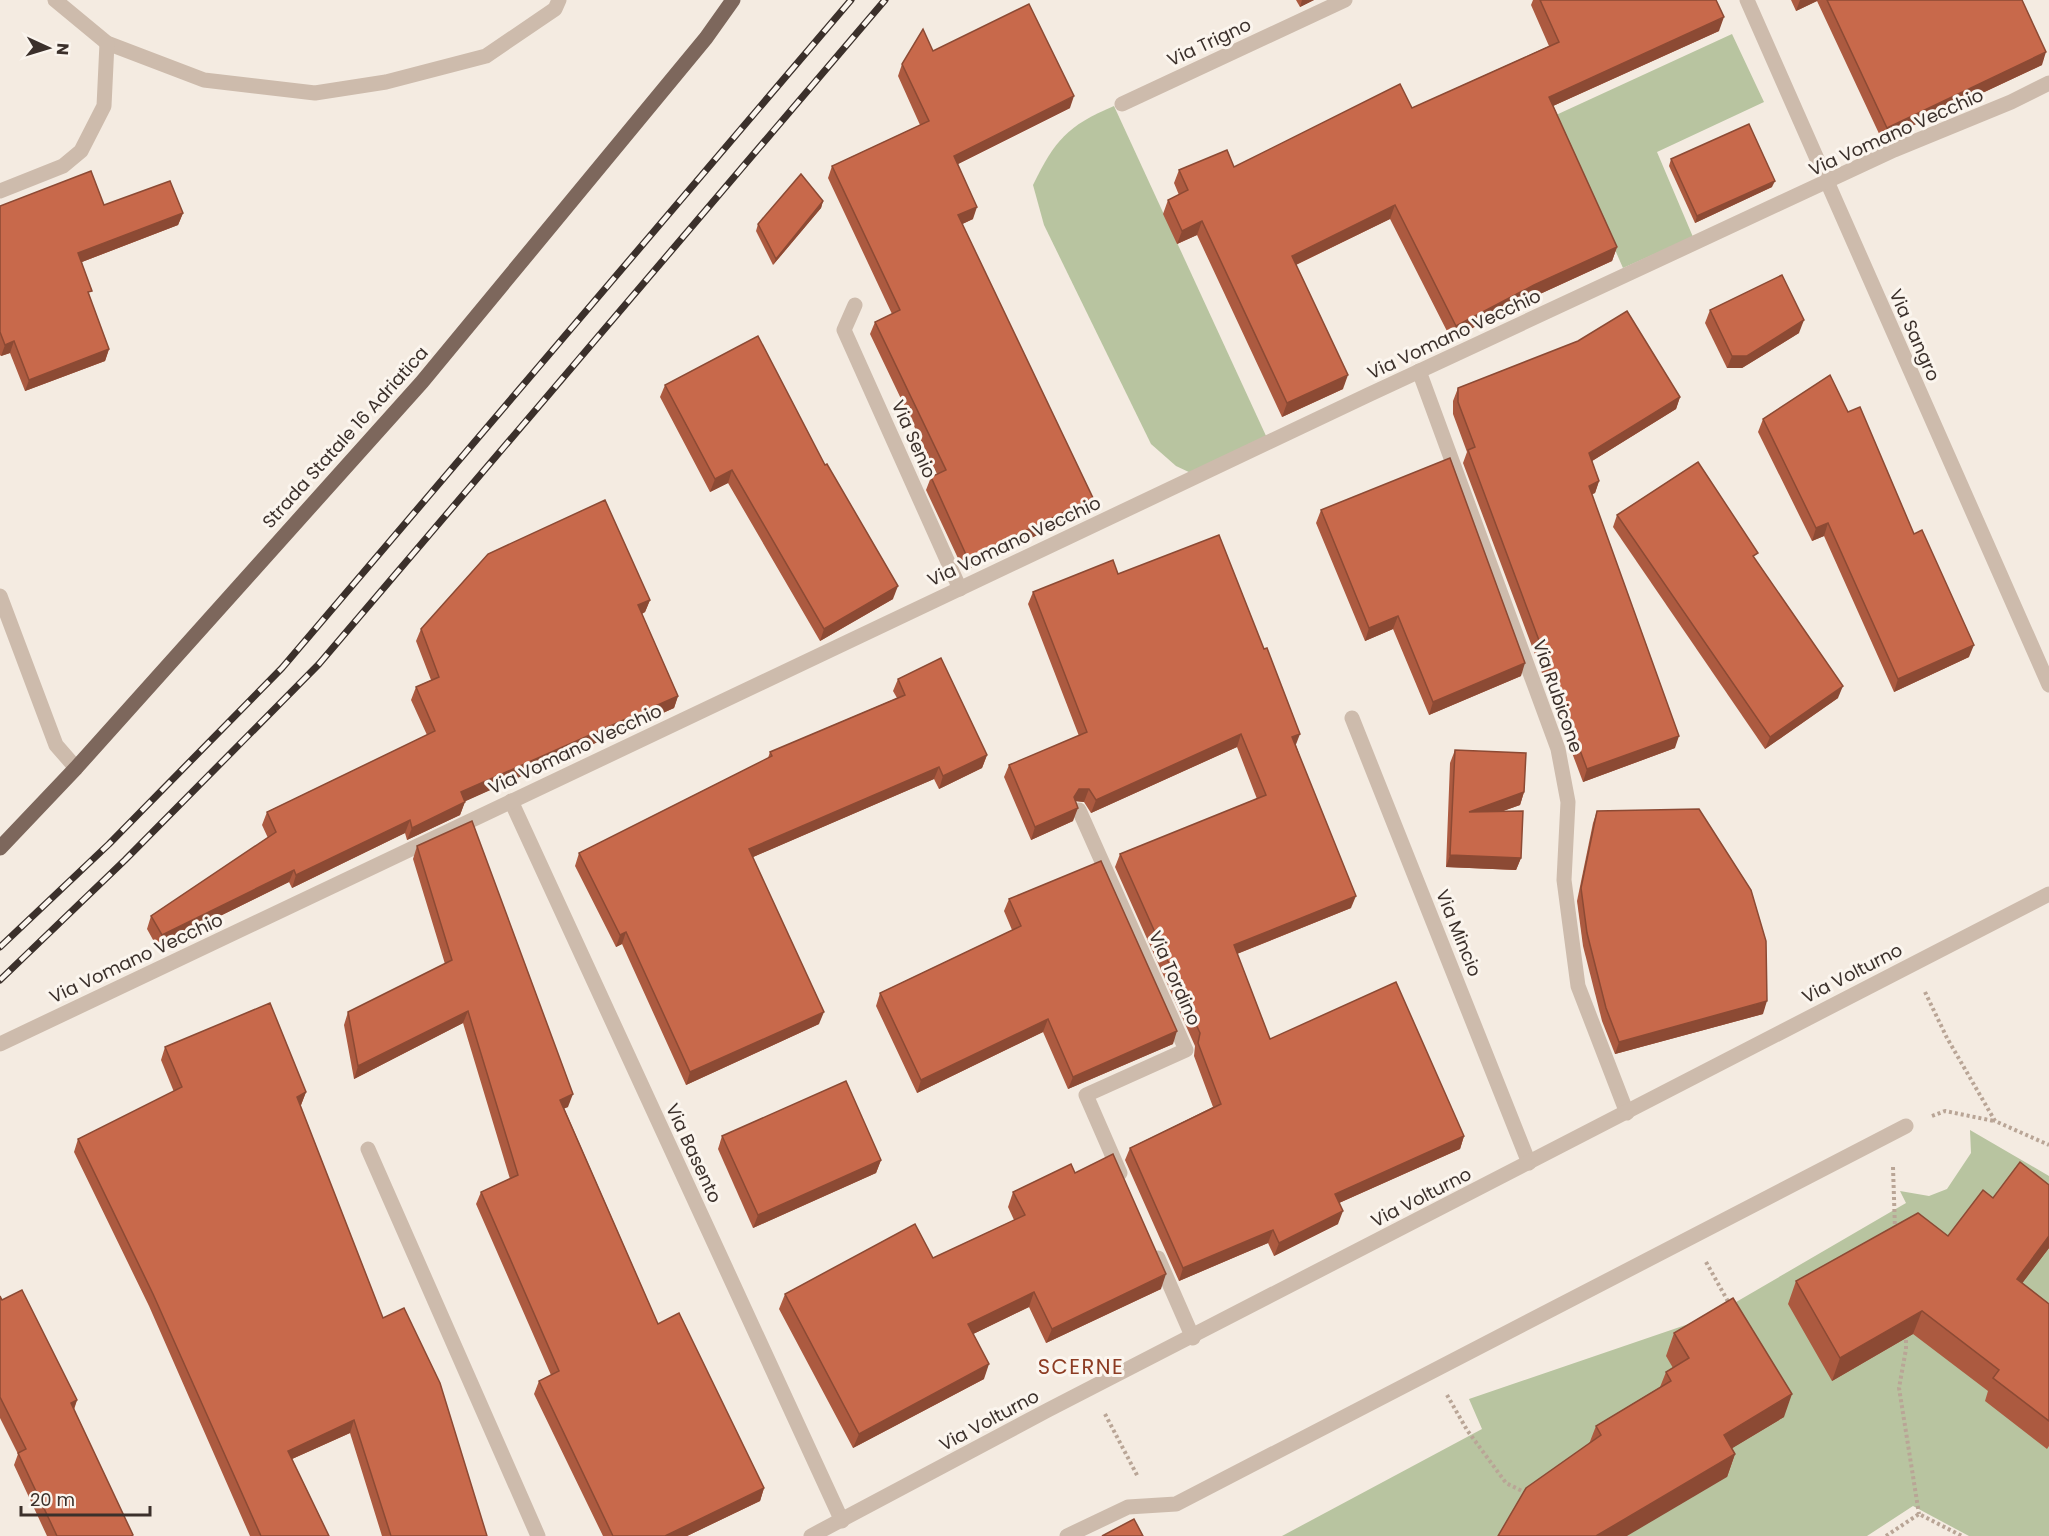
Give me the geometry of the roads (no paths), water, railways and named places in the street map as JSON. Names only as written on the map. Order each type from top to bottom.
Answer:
[{"type":"main road","name":"Strada Statale 16 Adriatica","points":[[705,38],[721,0]]},
{"type":"main road","name":"Strada Statale 16 Adriatica","points":[[0,848],[76,768],[422,382],[734,0]]},
{"type":"street","points":[[56,0],[107,43],[204,80],[315,93],[386,82],[486,56],[555,9],[559,0]]},
{"type":"street","name":"Via Trigno","points":[[1122,104],[1345,0]]},
{"type":"street","name":"Via Sangro","points":[[1747,0],[1826,184],[2049,685]]},
{"type":"street","points":[[0,191],[63,166],[81,151],[104,106],[107,43]]},
{"type":"street","name":"Via Vomano Vecchio","points":[[0,1044],[1419,371],[1826,184],[1894,150],[2011,102],[2049,83]]},
{"type":"street","name":"Via Senio","points":[[855,305],[844,330],[960,588]]},
{"type":"street","name":"Via Rubicone","points":[[1419,371],[1558,750],[1568,802],[1564,880],[1578,986],[1626,1113]]},
{"type":"street","points":[[0,596],[56,745],[76,768]]},
{"type":"street","name":"Via Mincio","points":[[1352,718],[1529,1163]]},
{"type":"street","name":"Via Basento","points":[[511,801],[842,1521]]},
{"type":"street","name":"Via Tordino","points":[[1078,810],[1186,1050],[1086,1095],[1128,1190]]},
{"type":"street","name":"Via Volturno","points":[[812,1536],[1048,1410],[1193,1338],[2049,894]]},
{"type":"street","points":[[1067,1536],[1128,1507],[1176,1504],[1906,1126]]},
{"type":"street","points":[[368,1149],[538,1536]]},
{"type":"street","points":[[1151,1243],[1193,1338]]},
{"type":"railway","points":[[0,947],[109,844],[282,668],[851,0]]},
{"type":"railway","points":[[0,980],[125,860],[319,664],[885,0]]},
{"type":"district","name":"SCERNE","points":[[1081,1366]]}]
